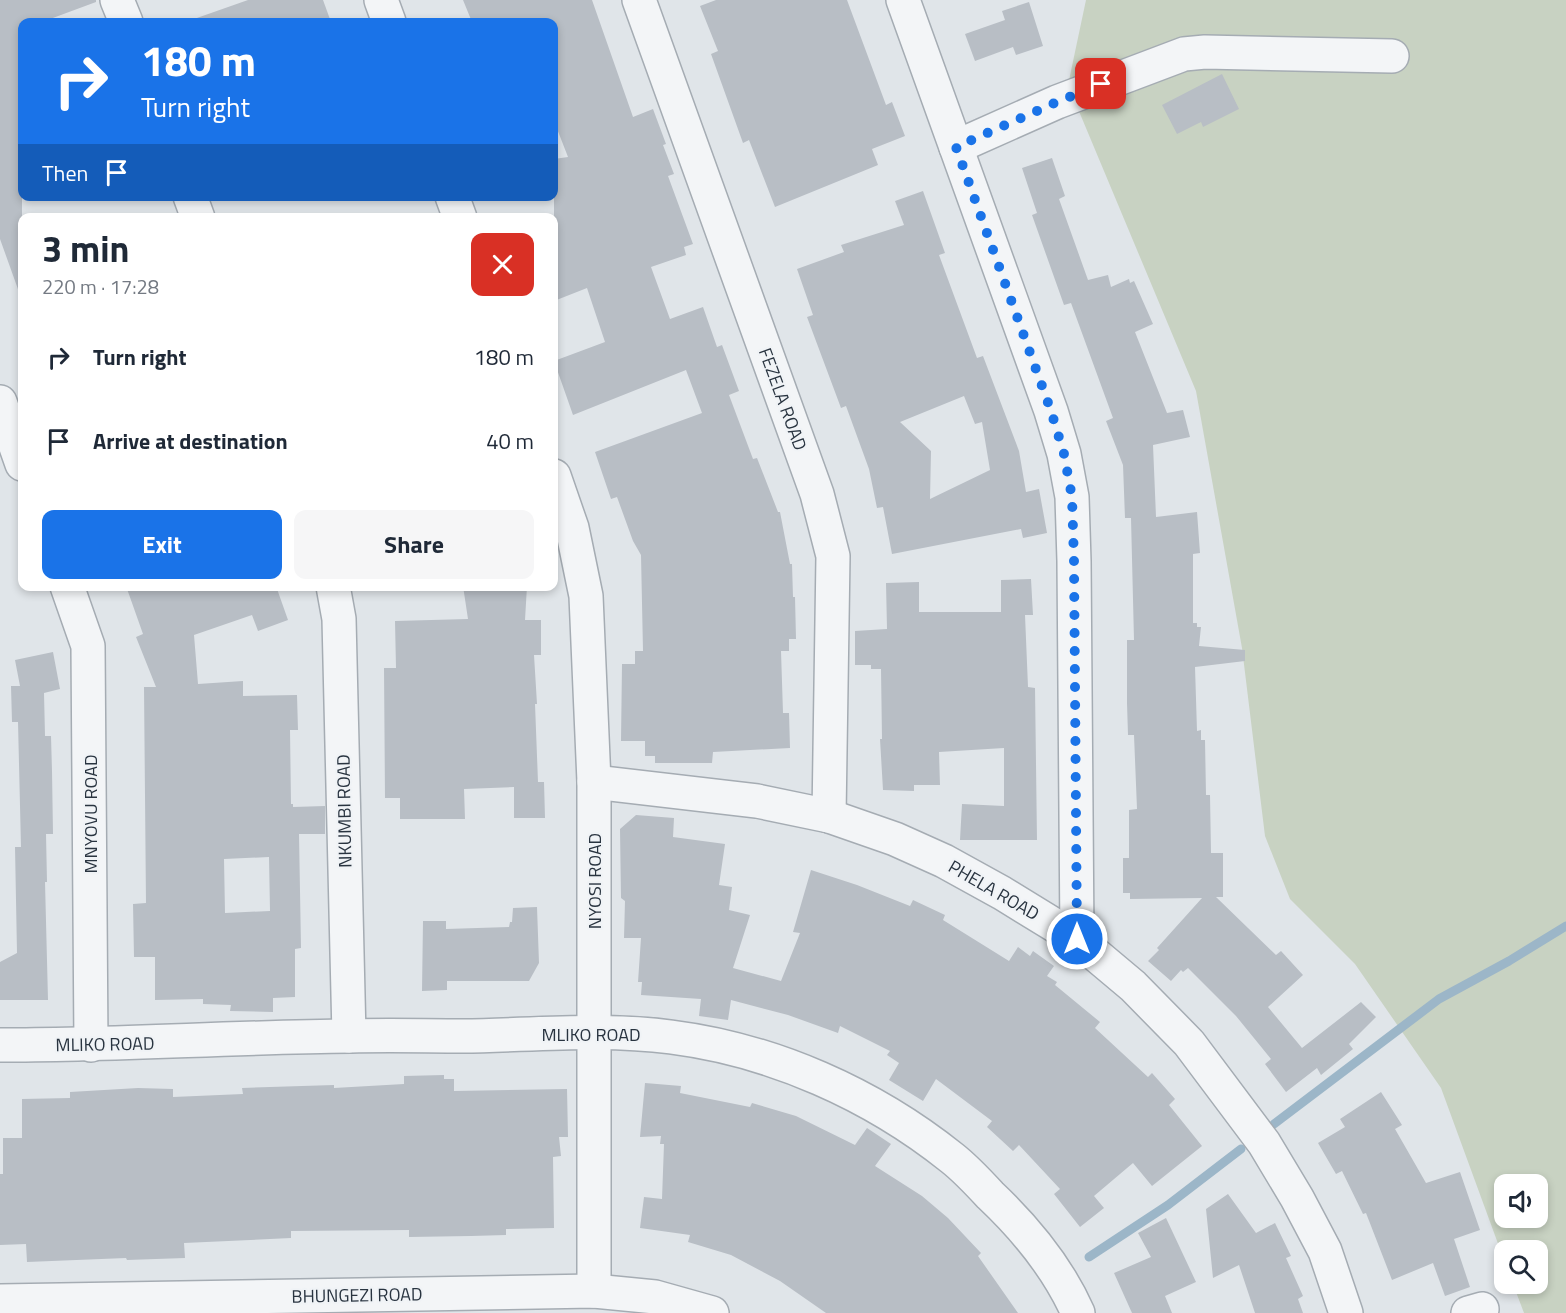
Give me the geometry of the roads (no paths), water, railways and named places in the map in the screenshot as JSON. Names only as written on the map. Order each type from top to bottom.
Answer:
[{"type":"street","points":[[117,0],[124,18]]},
{"type":"street","points":[[381,0],[388,18]]},
{"type":"street","name":"FEZELA ROAD","points":[[639,0],[817,494],[832,556],[829,816]]},
{"type":"street","points":[[903,0],[1051,411],[1064,454],[1072,497],[1077,939]]},
{"type":"street","points":[[956,147],[1057,102],[1184,54],[1205,52],[1392,57]]},
{"type":"street","points":[[0,402],[18,453]]},
{"type":"street","name":"NYOSI ROAD","points":[[558,488],[572,528],[586,596],[594,782],[594,1291]]},
{"type":"street","name":"MNYOVU ROAD","points":[[69,591],[88,646],[91,1045]]},
{"type":"street","name":"NKUMBI ROAD","points":[[334,591],[339,619],[349,1036]]},
{"type":"street","name":"PHELA ROAD","points":[[594,782],[757,801],[829,816],[895,839],[944,861],[1077,939],[1133,986],[1189,1043],[1264,1143],[1325,1251],[1346,1313]]},
{"type":"street","name":"MLIKO ROAD","points":[[0,1045],[91,1045],[349,1036],[594,1033],[673,1037],[729,1048],[779,1061],[845,1090],[904,1123],[953,1159],[1008,1211],[1042,1251],[1070,1294],[1078,1313]]},
{"type":"street","name":"BHUNGEZI ROAD","points":[[0,1302],[179,1305],[594,1291],[655,1298],[712,1313]]},
{"type":"waterway","points":[[1274,1124],[1439,999],[1509,961],[1566,926]]},
{"type":"waterway","points":[[1089,1257],[1168,1205],[1241,1149]]}]
